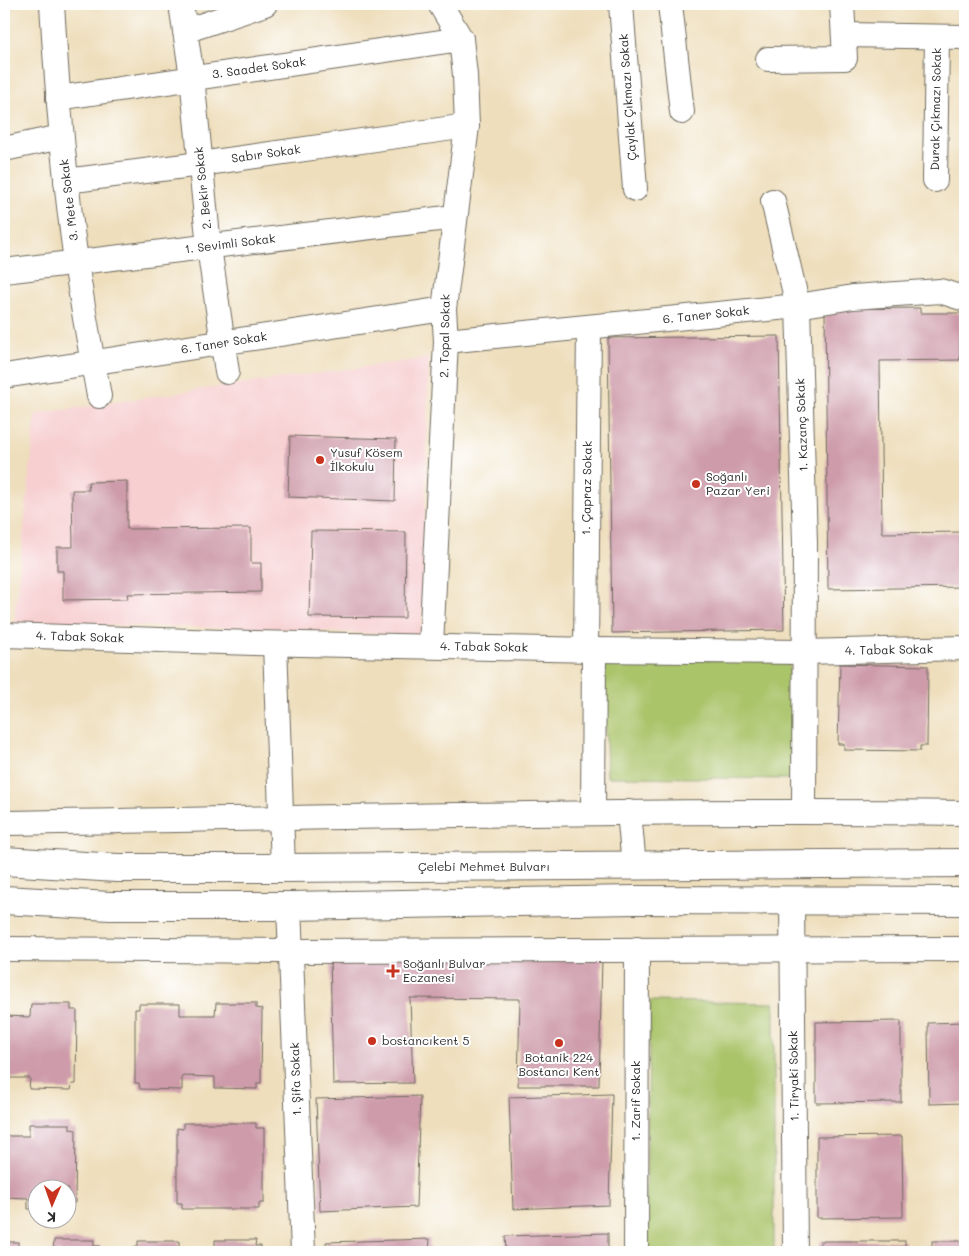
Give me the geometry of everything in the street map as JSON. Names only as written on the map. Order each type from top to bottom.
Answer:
[{"type":"main road","name":"Çelebi Mehmet Bulvarı","points":[[4,861],[117,868],[965,863]]},
{"type":"main road","points":[[4,900],[110,906],[289,906],[636,900],[965,901]]},
{"type":"street","name":"3. Mete Sokak","points":[[52,4],[61,137],[66,181],[76,262],[99,396]]},
{"type":"street","name":"2. Bekir Sokak","points":[[181,4],[192,77],[208,247],[227,372]]},
{"type":"street","points":[[185,31],[265,4]]},
{"type":"street","name":"2. Topal Sokak","points":[[431,646],[446,341],[444,309],[466,126],[465,74],[461,39],[440,4]]},
{"type":"street","points":[[670,4],[682,112]]},
{"type":"street","points":[[768,58],[845,58],[842,4]]},
{"type":"street","name":"Çaylak Çıkmazı Sokak","points":[[627,5],[635,189]]},
{"type":"street","points":[[844,35],[965,37]]},
{"type":"street","name":"Durak Çıkmazı Sokak","points":[[935,180],[938,37]]},
{"type":"street","name":"3. Saadet Sokak","points":[[58,98],[461,39]]},
{"type":"street","name":"Sabır Sokak","points":[[66,181],[466,126]]},
{"type":"street","points":[[4,149],[61,137]]},
{"type":"street","name":"1. Kazanç Sokak","points":[[773,201],[798,306],[805,543],[803,652],[804,811]]},
{"type":"street","name":"1. Sevimli Sokak","points":[[4,271],[455,216]]},
{"type":"street","name":"6. Taner Sokak","points":[[446,341],[798,306],[853,297],[940,291],[965,299]]},
{"type":"street","name":"6. Taner Sokak","points":[[4,376],[444,309]]},
{"type":"street","name":"1. Çapraz Sokak","points":[[589,327],[590,650],[593,813]]},
{"type":"street","name":"4. Tabak Sokak","points":[[4,635],[275,644],[590,650],[803,652],[965,648]]},
{"type":"street","points":[[275,644],[283,818],[283,868]]},
{"type":"street","points":[[4,823],[629,812],[804,811],[965,813]]},
{"type":"street","points":[[629,812],[634,866]]},
{"type":"street","name":"1. Tiryaki Sokak","points":[[792,900],[795,1252]]},
{"type":"street","name":"1. Şifa Sokak","points":[[289,906],[303,1252]]},
{"type":"street","points":[[4,949],[291,951],[965,949]]},
{"type":"street","name":"1. Zarif Sokak","points":[[636,1252],[637,949]]},
{"type":"shaded area","points":[[429,358],[422,636],[275,629],[14,623],[36,414]]},
{"type":"green space","points":[[604,658],[789,661],[795,779],[607,777]]},
{"type":"green space","points":[[650,1001],[774,1003],[774,1252],[645,1252]]},
{"type":"building","points":[[920,308],[920,313],[964,313],[964,339],[960,339],[960,360],[880,361],[882,533],[965,532],[965,587],[828,589],[825,309]]},
{"type":"building","name":"Soğanlı Pazar Yeri","points":[[779,336],[784,630],[612,633],[608,338]]},
{"type":"building","points":[[290,436],[396,439],[395,501],[288,497]]},
{"type":"building","points":[[127,481],[127,529],[251,528],[251,563],[261,563],[261,592],[127,594],[128,599],[63,600],[63,571],[57,571],[57,547],[73,547],[72,490],[89,490],[88,482]]},
{"type":"building","points":[[311,531],[406,532],[405,618],[309,617]]},
{"type":"building","points":[[840,664],[928,666],[927,746],[920,746],[920,751],[844,750],[844,744],[838,744]]},
{"type":"building","points":[[330,956],[602,956],[599,1086],[518,1086],[520,999],[410,998],[413,1083],[333,1084]]},
{"type":"building","points":[[216,1003],[256,1003],[256,1008],[262,1009],[261,1083],[257,1083],[257,1089],[215,1088],[215,1077],[182,1076],[182,1090],[140,1089],[139,1083],[135,1083],[135,1009],[139,1009],[139,1004],[180,1004],[180,1015],[215,1015]]},
{"type":"building","points":[[31,1004],[71,1004],[71,1010],[77,1010],[76,1084],[72,1084],[71,1090],[29,1089],[30,1078],[4,1078],[4,1016],[30,1017]]},
{"type":"building","points":[[901,1021],[901,1102],[816,1103],[816,1022]]},
{"type":"building","points":[[965,1022],[965,1103],[929,1104],[928,1023]]},
{"type":"building","points":[[612,1094],[609,1205],[513,1209],[509,1097]]},
{"type":"building","points":[[420,1096],[416,1207],[320,1211],[316,1099]]},
{"type":"building","points":[[183,1123],[256,1123],[256,1128],[264,1128],[264,1203],[259,1203],[259,1209],[182,1209],[182,1203],[177,1203],[177,1128],[183,1129]]},
{"type":"building","points":[[29,1124],[70,1124],[70,1129],[76,1130],[75,1178],[28,1178],[28,1198],[4,1197],[4,1136],[29,1136]]},
{"type":"building","points":[[902,1136],[903,1217],[817,1218],[817,1137]]},
{"type":"building","points":[[608,1233],[608,1252],[506,1252],[505,1236]]},
{"type":"building","points":[[430,1239],[429,1252],[327,1252],[326,1242]]},
{"type":"building","points":[[54,1240],[94,1240],[94,1246],[100,1246],[100,1252],[53,1252]]},
{"type":"building","points":[[215,1240],[256,1240],[255,1246],[261,1246],[261,1252],[215,1252]]},
{"type":"building","points":[[138,1241],[179,1241],[179,1252],[135,1252],[135,1246],[138,1246]]},
{"type":"building","points":[[820,1241],[905,1241],[905,1252],[820,1252]]},
{"type":"building","points":[[932,1241],[965,1241],[965,1252],[932,1252]]},
{"type":"building","points":[[4,1242],[18,1242],[18,1252],[4,1252]]},
{"type":"place","name":"Yusuf Kösem İlkokulu","points":[[320,460]]},
{"type":"place","name":"Soğanlı Pazar Yeri","points":[[696,484]]},
{"type":"place","name":"Soğanlı Bulvar Eczanesi","points":[[393,971]]},
{"type":"place","name":"bostancıkent 5","points":[[372,1041]]},
{"type":"place","name":"Botanik 224 Bostancı Kent","points":[[559,1043]]}]
